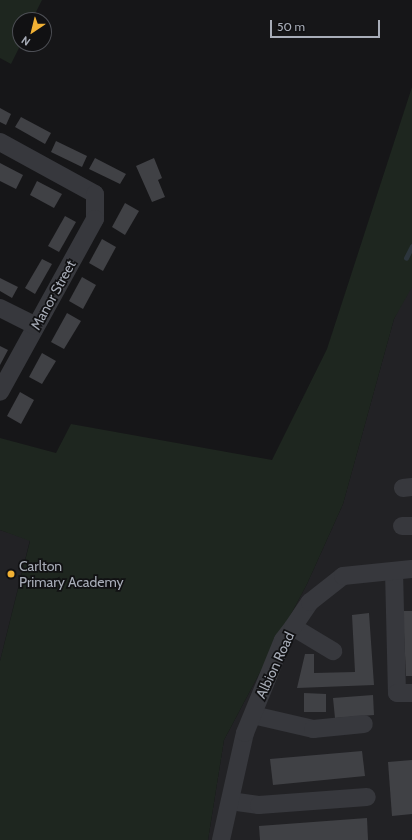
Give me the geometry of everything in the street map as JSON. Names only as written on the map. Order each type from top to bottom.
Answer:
[{"type":"street","name":"Manor Street","points":[[0,142],[95,194],[96,219],[0,392]]},
{"type":"street","points":[[0,308],[36,326]]},
{"type":"street","name":"Albion Road","points":[[222,840],[230,801],[253,715],[283,640],[310,602],[343,576],[412,570]]},
{"type":"street","points":[[394,571],[397,693],[412,693]]},
{"type":"street","points":[[293,627],[333,651]]},
{"type":"street","points":[[253,715],[313,729],[364,724]]},
{"type":"street","points":[[230,801],[259,806],[367,797]]},
{"type":"shaded area","points":[[0,0],[42,0],[36,12],[12,12],[12,52],[17,52],[11,64],[0,58]]},
{"type":"shaded area","points":[[412,87],[412,287],[394,319],[343,504],[307,584],[224,740],[208,840],[0,840],[0,661],[30,541],[0,530],[0,438],[56,453],[71,424],[272,460],[327,349]]},
{"type":"shaded area","points":[[412,282],[412,840],[208,840],[224,740],[307,584],[343,504],[394,319]]},
{"type":"shaded area","name":"Carlton Primary Academy","points":[[0,530],[30,540],[0,661]]},
{"type":"building","points":[[0,108],[11,114],[6,125],[0,122]]},
{"type":"building","points":[[21,117],[51,133],[45,144],[15,127]]},
{"type":"building","points":[[56,141],[87,156],[82,167],[51,152]]},
{"type":"building","points":[[95,158],[126,174],[120,184],[89,169]]},
{"type":"building","points":[[154,158],[162,178],[158,180],[165,197],[152,202],[136,166]]},
{"type":"building","points":[[0,163],[23,175],[16,189],[0,181]]},
{"type":"building","points":[[37,181],[62,194],[54,208],[30,195]]},
{"type":"building","points":[[125,203],[139,211],[125,235],[112,227]]},
{"type":"building","points":[[65,216],[76,222],[59,252],[48,246]]},
{"type":"building","points":[[102,239],[116,247],[103,271],[89,263]]},
{"type":"building","points":[[42,259],[52,264],[35,294],[25,288]]},
{"type":"building","points":[[82,277],[96,285],[83,309],[69,301]]},
{"type":"building","points":[[0,278],[18,287],[12,298],[0,291]]},
{"type":"building","points":[[67,313],[81,321],[64,349],[51,342]]},
{"type":"building","points":[[0,346],[8,350],[0,365]]},
{"type":"building","points":[[42,353],[56,361],[42,384],[29,377]]},
{"type":"building","points":[[20,392],[34,400],[21,424],[7,416]]},
{"type":"building","points":[[403,611],[412,611],[412,676],[406,676]]},
{"type":"building","points":[[369,613],[374,685],[297,688],[305,654],[314,654],[314,673],[355,672],[352,615]]},
{"type":"building","points":[[304,693],[326,694],[326,712],[304,712]]},
{"type":"building","points":[[373,695],[374,715],[335,718],[333,698]]},
{"type":"building","points":[[362,751],[365,776],[273,785],[270,759]]},
{"type":"building","points":[[412,760],[412,814],[392,816],[388,762]]},
{"type":"building","points":[[367,818],[368,840],[260,840],[259,826]]},
{"type":"waterway","points":[[406,258],[412,246]]},
{"type":"place","name":"Carlton Primary Academy","points":[[11,574]]}]
